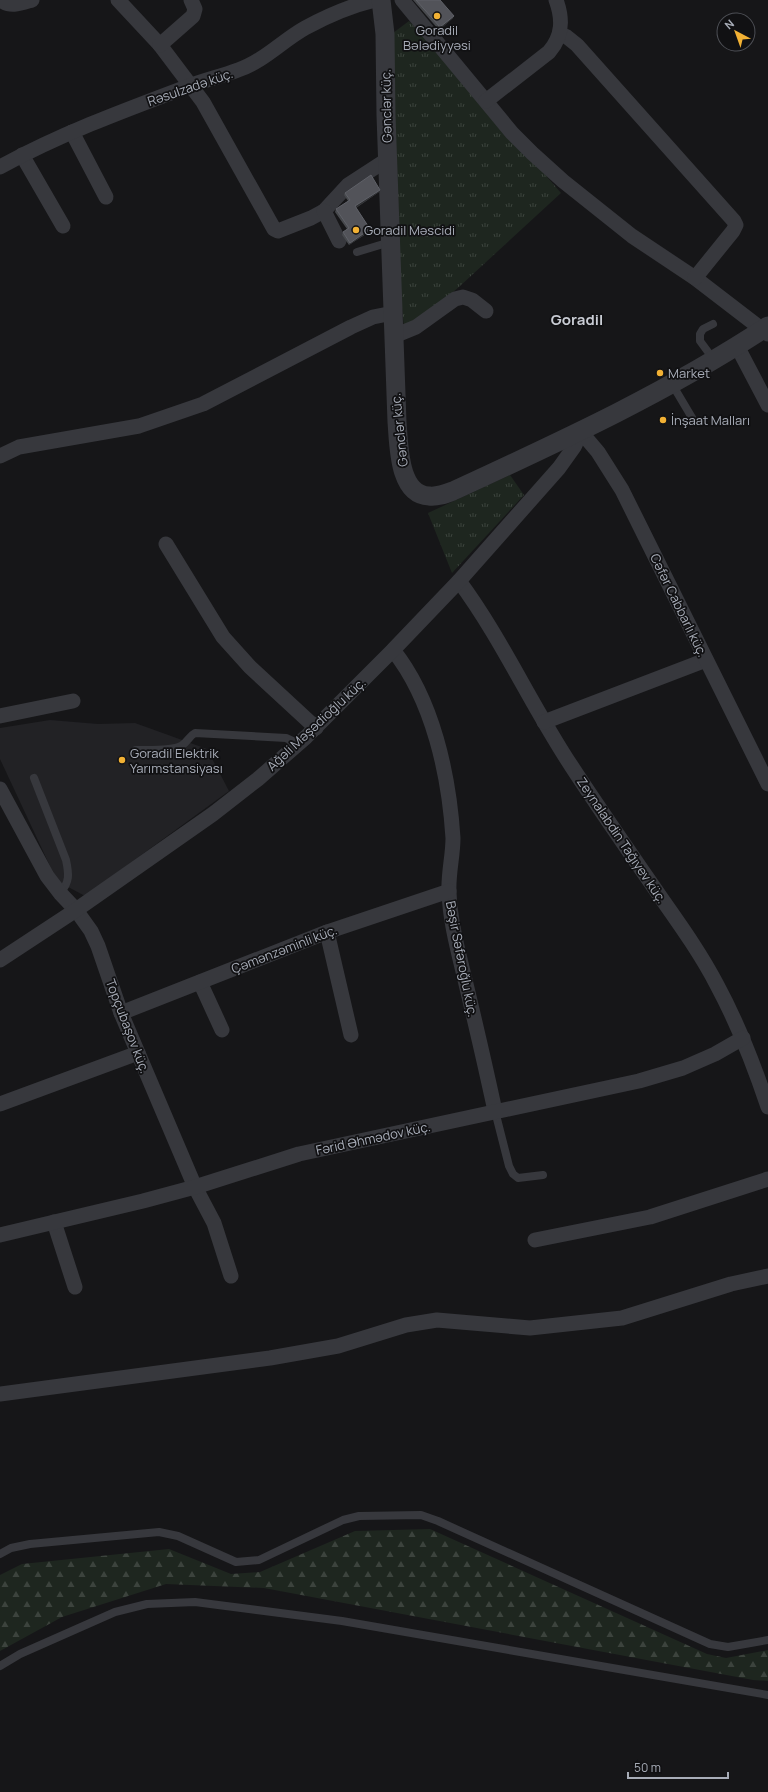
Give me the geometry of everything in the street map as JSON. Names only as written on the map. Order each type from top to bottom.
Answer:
[{"type":"street","points":[[1,0],[6,4],[14,4],[32,0]]},
{"type":"street","points":[[118,0],[160,46],[191,85],[216,124],[274,229],[278,231],[311,218],[324,211],[348,185],[388,159]]},
{"type":"street","points":[[160,46],[193,16],[195,9],[191,0]]},
{"type":"street","name":"Rəsulzadə küç.","points":[[0,167],[22,155],[100,120],[191,85],[246,67],[260,60],[304,29],[340,11],[375,0]]},
{"type":"street","name":"Gənclər küç.","points":[[381,0],[385,34],[390,242],[397,422],[403,470],[406,480],[413,489],[420,494],[427,496],[437,496],[453,491],[581,432],[672,384],[766,330]]},
{"type":"street","points":[[402,0],[527,148],[563,181],[632,236],[695,278],[766,330]]},
{"type":"street","points":[[486,101],[549,52],[555,45],[560,34],[561,18],[556,0]]},
{"type":"street","points":[[560,34],[567,37],[577,46],[734,221],[736,225],[733,232],[695,278]]},
{"type":"street","points":[[72,132],[106,197]]},
{"type":"street","points":[[22,155],[63,226]]},
{"type":"street","points":[[324,211],[339,241]]},
{"type":"street","points":[[394,336],[416,327],[455,299],[463,297],[472,300],[486,311]]},
{"type":"street","points":[[0,456],[19,447],[139,426],[203,404],[351,327],[373,317],[393,313]]},
{"type":"street","points":[[737,346],[768,405]]},
{"type":"street","name":"Ağəli Məşədioğlu küç.","points":[[0,960],[76,910],[213,814],[258,779],[299,744],[393,650],[459,581],[559,468],[574,447],[581,432]]},
{"type":"street","name":"Cəfər Cabbarlı küç.","points":[[581,432],[598,452],[622,490],[768,784]]},
{"type":"street","points":[[166,544],[223,637],[250,667],[316,728]]},
{"type":"street","name":"Zeynalabdin Tağıyev küç.","points":[[459,581],[473,600],[572,767],[697,950],[717,984],[743,1038],[762,1066],[768,1107]]},
{"type":"street","name":"Bəşir Səfəroğlu küç.","points":[[393,650],[404,663],[425,703],[441,763],[448,797],[453,839],[449,891],[458,948],[496,1111]]},
{"type":"street","points":[[544,722],[706,660]]},
{"type":"street","points":[[0,716],[73,701]]},
{"type":"street","name":"Topçubaşov küç.","points":[[0,789],[47,876],[91,930],[121,1013],[195,1187],[214,1223],[231,1276]]},
{"type":"street","name":"Çəmənzəminli küç.","points":[[121,1013],[327,932],[449,891]]},
{"type":"street","points":[[327,932],[351,1036]]},
{"type":"street","points":[[200,982],[222,1030]]},
{"type":"street","name":"Fərid Əhmədov küç.","points":[[0,1235],[195,1187],[299,1154],[654,1077],[683,1068],[715,1054],[743,1038]]},
{"type":"street","points":[[0,1104],[138,1053]]},
{"type":"street","points":[[535,1240],[650,1217],[768,1179]]},
{"type":"street","points":[[54,1222],[76,1286]]},
{"type":"street","points":[[0,1394],[277,1357],[338,1346],[406,1325],[437,1320],[530,1328],[622,1318],[731,1284],[768,1276]]},
{"type":"lane","points":[[357,252],[390,242]]},
{"type":"lane","points":[[713,324],[703,329],[700,334],[700,341],[714,360]]},
{"type":"lane","points":[[672,384],[694,421]]},
{"type":"lane","points":[[136,750],[181,747],[190,736],[196,733],[286,738],[299,744]]},
{"type":"lane","points":[[34,778],[66,860],[68,871],[66,886],[60,893]]},
{"type":"lane","points":[[496,1111],[509,1166],[513,1174],[518,1178],[543,1175]]},
{"type":"lane","points":[[0,1554],[11,1548],[30,1544],[159,1532],[178,1536],[236,1562],[247,1562],[259,1560],[343,1520],[359,1516],[421,1515],[438,1521],[710,1644],[728,1647],[768,1640]]},
{"type":"lane","points":[[0,1666],[20,1654],[115,1612],[147,1604],[195,1602],[342,1621],[768,1695]]},
{"type":"shaded area","points":[[50,720],[98,724],[135,723],[207,749],[229,791],[85,896],[57,881],[0,759],[0,728]]},
{"type":"green space","points":[[409,21],[431,43],[561,193],[460,286],[415,325],[404,328],[393,216],[393,33]]},
{"type":"green space","points":[[510,475],[524,495],[452,573],[428,513]]},
{"type":"green space","points":[[430,1529],[707,1654],[726,1658],[768,1650],[768,1681],[753,1680],[264,1588],[166,1584],[62,1617],[0,1651],[0,1575],[22,1564],[169,1549],[231,1574],[260,1572],[355,1531]]},
{"type":"building","points":[[416,0],[440,0],[454,16],[440,27]]},
{"type":"building","points":[[371,175],[380,190],[355,206],[370,229],[350,243],[343,232],[349,228],[336,209],[350,200],[345,193]]},
{"type":"place","name":"Goradil Bələdiyyəsi","points":[[437,16]]},
{"type":"place","name":"Goradil Məscidi","points":[[356,230]]},
{"type":"place","name":"Market","points":[[660,373]]},
{"type":"place","name":"İnşaat Malları","points":[[663,420]]},
{"type":"place","name":"Goradil Elektrik Yarımstansiyası","points":[[122,760]]},
{"type":"district","name":"Goradil","points":[[577,320]]}]
